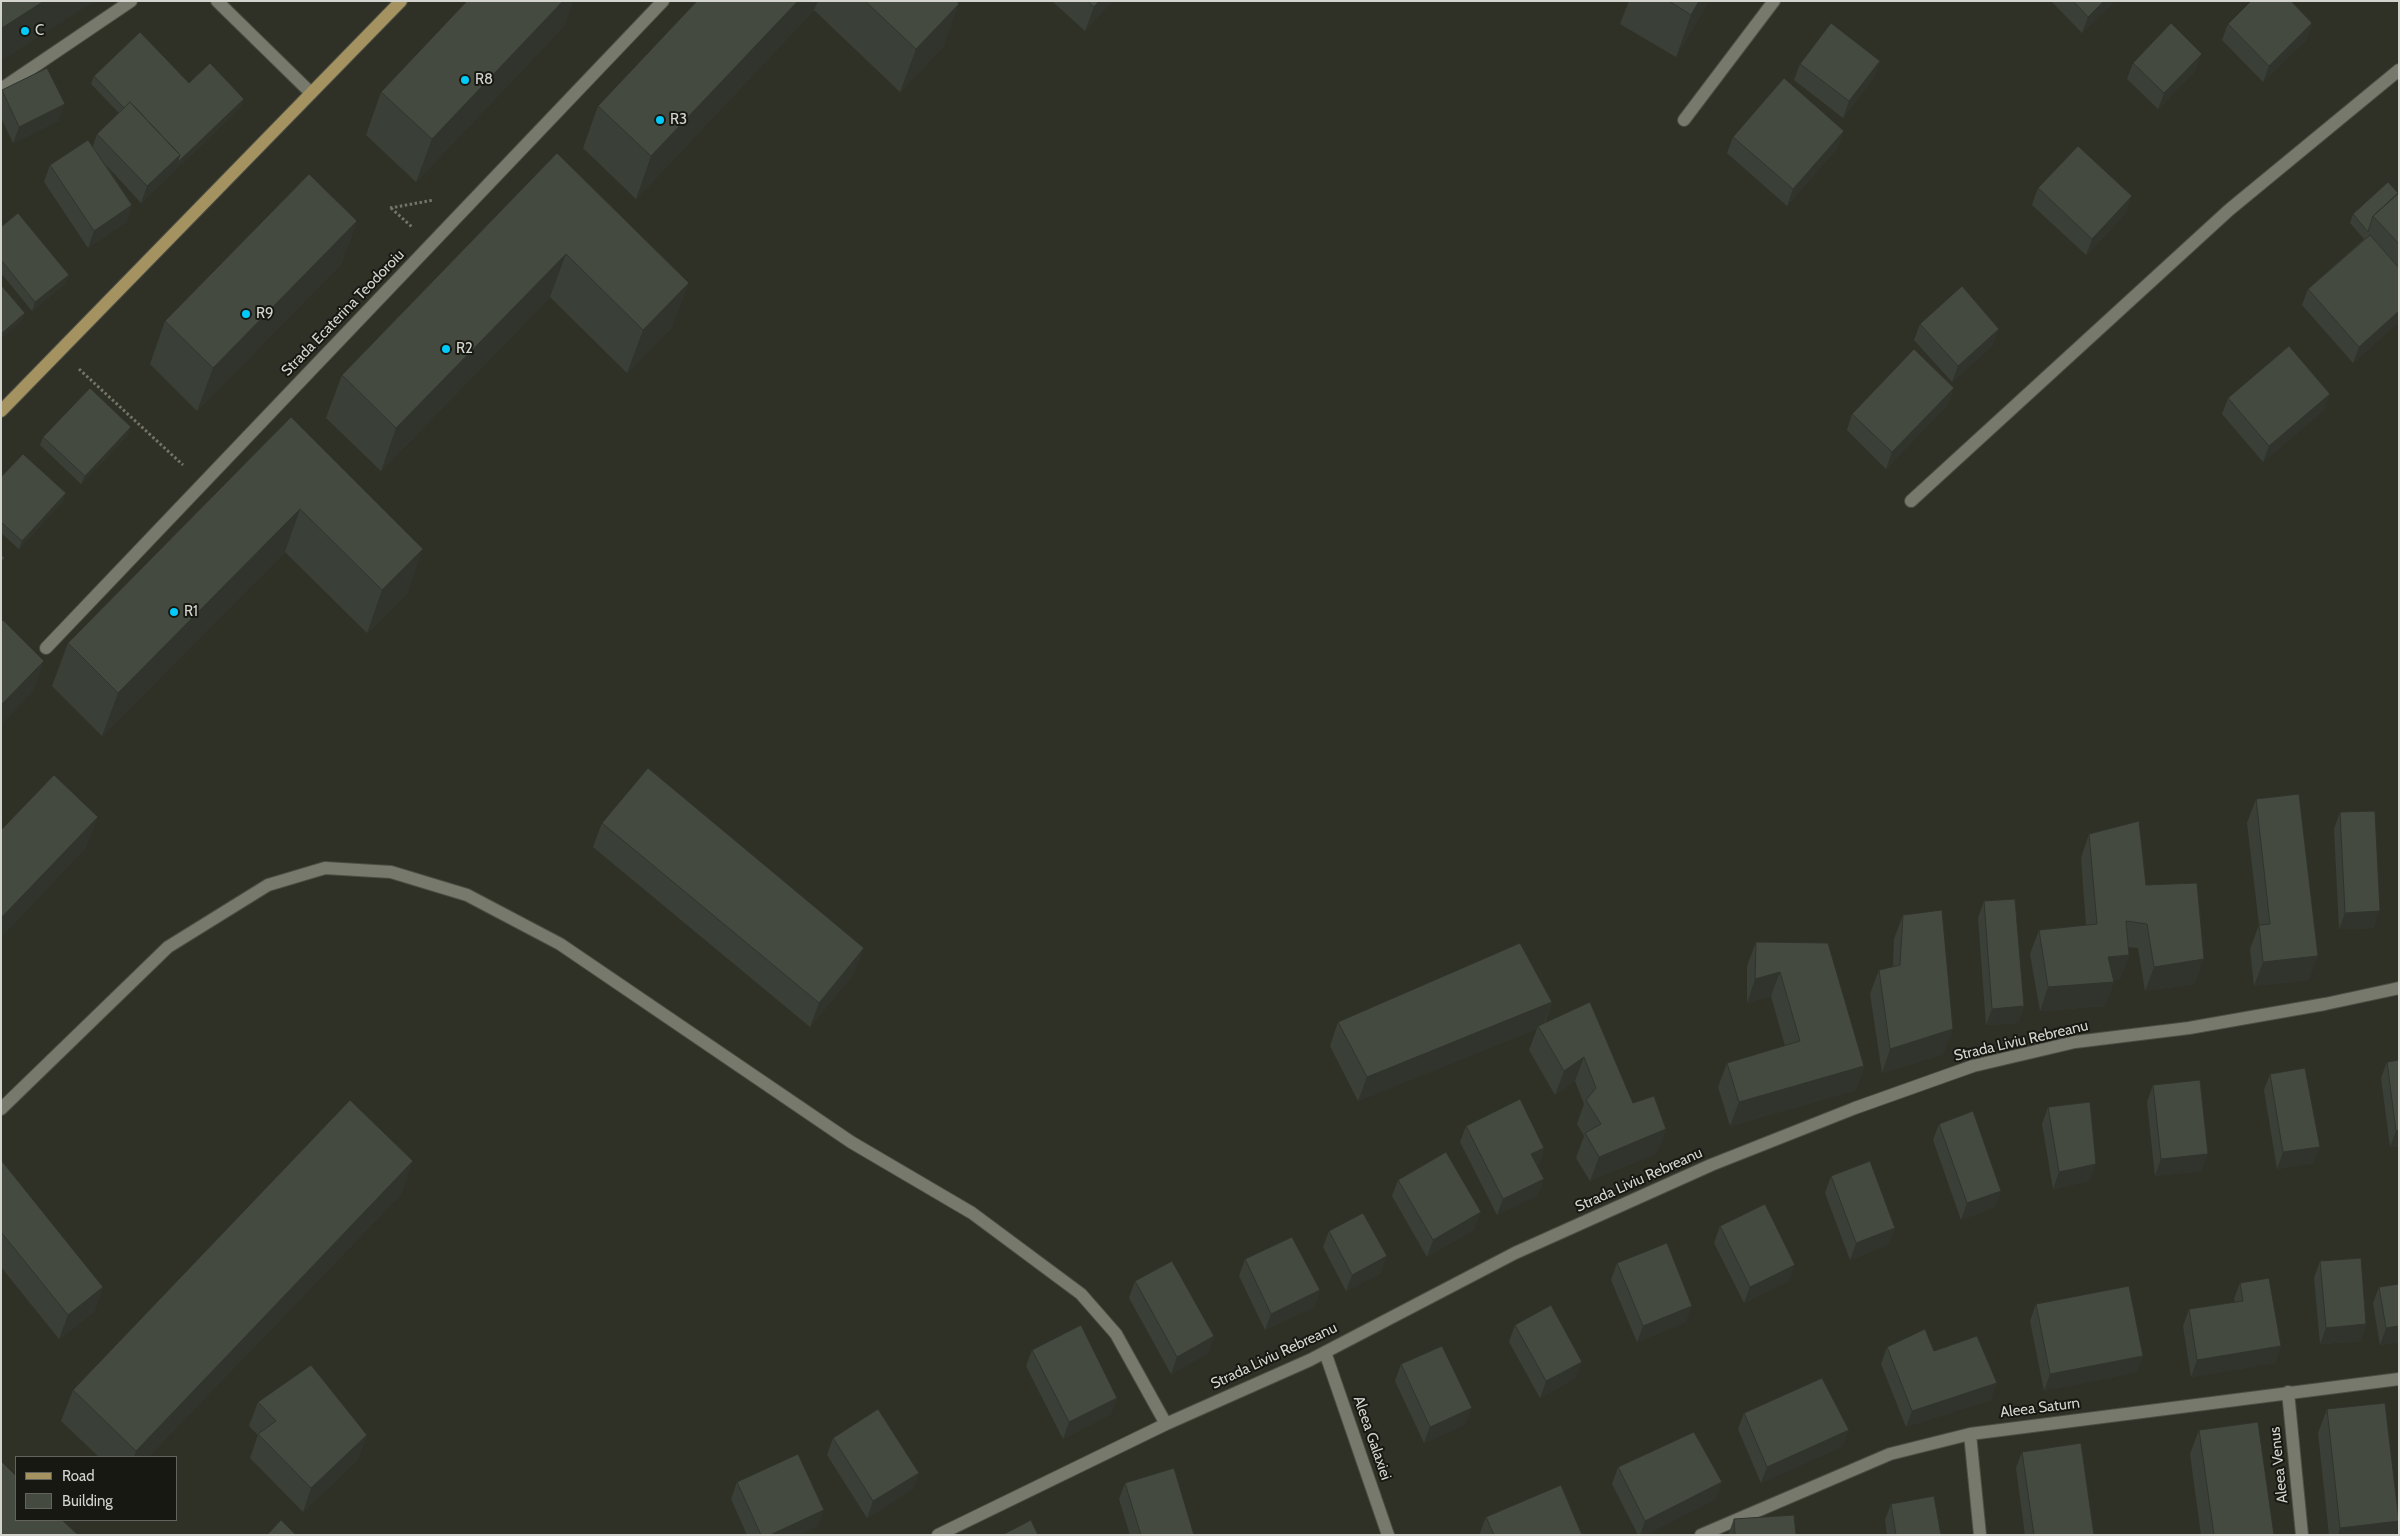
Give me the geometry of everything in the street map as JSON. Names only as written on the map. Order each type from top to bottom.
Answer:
[{"type":"main road","points":[[1,410],[401,1]]},
{"type":"street","points":[[1,89],[131,1]]},
{"type":"street","points":[[217,1],[312,93]]},
{"type":"street","name":"Strada Ecaterina Teodoroiu","points":[[46,648],[663,1]]},
{"type":"street","points":[[1684,120],[1774,1]]},
{"type":"street","points":[[1911,501],[2229,210],[2399,70]]},
{"type":"street","points":[[1,1109],[168,947],[268,885],[326,868],[391,872],[467,895],[560,944],[850,1142],[972,1213],[1081,1294],[1116,1334],[1166,1424]]},
{"type":"street","name":"Strada Liviu Rebreanu","points":[[938,1535],[1166,1424],[1324,1352],[1515,1253],[1711,1165],[1855,1108],[1973,1066],[2075,1042],[2189,1028],[2326,1004],[2399,988]]},
{"type":"street","name":"Aleea Galaxiei","points":[[1324,1352],[1388,1535]]},
{"type":"street","name":"Aleea Saturn","points":[[1701,1535],[1890,1454],[1970,1434],[2399,1378]]},
{"type":"street","name":"Aleea Venus","points":[[2288,1392],[2302,1535]]},
{"type":"street","points":[[1970,1434],[1980,1535]]},
{"type":"path","points":[[60,351],[203,484]]},
{"type":"building","points":[[1,1],[44,1],[2,28]]},
{"type":"building","points":[[467,1],[563,1],[432,139],[381,92]]},
{"type":"building","points":[[697,1],[798,1],[651,156],[598,106]]},
{"type":"building","points":[[865,1],[957,1],[959,4],[916,49]]},
{"type":"building","points":[[1087,1],[1099,1],[1094,7]]},
{"type":"building","points":[[1669,1],[1699,1],[1691,15]]},
{"type":"building","points":[[2073,1],[2104,1],[2088,17]]},
{"type":"building","points":[[2251,1],[2291,1],[2312,23],[2269,66],[2228,24]]},
{"type":"building","points":[[1831,23],[1880,61],[1849,101],[1800,64]]},
{"type":"building","points":[[2171,23],[2202,54],[2164,93],[2133,63]]},
{"type":"building","points":[[140,32],[189,83],[210,63],[244,99],[177,163],[180,155],[130,102],[124,108],[94,76]]},
{"type":"building","points":[[47,68],[65,104],[19,127],[2,90]]},
{"type":"building","points":[[1784,78],[1844,131],[1793,189],[1733,137]]},
{"type":"building","points":[[130,102],[180,155],[147,186],[97,134]]},
{"type":"building","points":[[88,140],[132,205],[94,231],[50,165]]},
{"type":"building","points":[[2078,146],[2132,196],[2092,239],[2038,188]]},
{"type":"building","points":[[557,153],[689,283],[643,330],[566,254],[396,428],[342,375]]},
{"type":"building","points":[[309,174],[357,221],[213,368],[165,321]]},
{"type":"building","points":[[2388,182],[2398,193],[2373,216],[2368,232],[2353,214]]},
{"type":"building","points":[[2399,193],[2399,244],[2373,216]]},
{"type":"building","points":[[18,213],[69,275],[35,302],[1,260],[1,227]]},
{"type":"building","points":[[2370,235],[2399,268],[2399,311],[2359,347],[2308,289]]},
{"type":"building","points":[[1,285],[25,313],[1,334]]},
{"type":"building","points":[[1962,286],[1999,329],[1958,366],[1920,324]]},
{"type":"building","points":[[2289,346],[2330,394],[2269,446],[2228,398]]},
{"type":"building","points":[[1914,349],[1954,388],[1892,452],[1852,414]]},
{"type":"building","points":[[90,388],[131,427],[85,476],[43,437]]},
{"type":"building","points":[[291,417],[423,549],[382,590],[300,509],[118,693],[68,643]]},
{"type":"building","points":[[23,454],[66,493],[22,541],[1,522],[1,477]]},
{"type":"building","points":[[3,620],[44,661],[1,705],[1,622]]},
{"type":"building","points":[[648,768],[864,948],[819,1003],[602,823]]},
{"type":"building","points":[[54,775],[98,817],[1,918],[1,830]]},
{"type":"building","points":[[2299,794],[2318,956],[2263,962],[2259,925],[2270,924],[2256,799]]},
{"type":"building","points":[[2375,811],[2380,911],[2345,913],[2340,812]]},
{"type":"building","points":[[2139,821],[2146,885],[2197,883],[2204,959],[2154,967],[2147,924],[2126,921],[2129,955],[2108,957],[2114,982],[2048,987],[2039,930],[2097,924],[2089,834]]},
{"type":"building","points":[[2015,899],[2024,1006],[1992,1009],[1984,901]]},
{"type":"building","points":[[1942,910],[1953,1029],[1890,1049],[1879,970],[1900,965],[1903,915]]},
{"type":"building","points":[[1756,942],[1828,943],[1864,1066],[1739,1102],[1727,1063],[1800,1041],[1780,972],[1755,979]]},
{"type":"building","points":[[1520,943],[1552,1002],[1367,1077],[1338,1022]]},
{"type":"building","points":[[1590,1002],[1633,1103],[1654,1096],[1666,1129],[1599,1157],[1585,1133],[1601,1124],[1586,1100],[1596,1088],[1584,1057],[1564,1071],[1538,1026]]},
{"type":"building","points":[[2399,1060],[2399,1130],[2396,1131],[2387,1062]]},
{"type":"building","points":[[2305,1068],[2320,1147],[2283,1152],[2270,1074]]},
{"type":"building","points":[[2200,1080],[2208,1154],[2161,1159],[2153,1085]]},
{"type":"building","points":[[1520,1099],[1544,1148],[1531,1154],[1544,1179],[1503,1199],[1466,1126]]},
{"type":"building","points":[[350,1100],[413,1161],[136,1451],[73,1390]]},
{"type":"building","points":[[2090,1102],[2096,1164],[2059,1172],[2048,1107]]},
{"type":"building","points":[[1973,1111],[2001,1191],[1967,1203],[1939,1124]]},
{"type":"building","points":[[1446,1152],[1481,1212],[1433,1240],[1398,1180]]},
{"type":"building","points":[[1,1160],[103,1287],[68,1315],[1,1232]]},
{"type":"building","points":[[1870,1161],[1895,1228],[1856,1243],[1831,1176]]},
{"type":"building","points":[[1765,1204],[1795,1265],[1750,1287],[1720,1226]]},
{"type":"building","points":[[1363,1213],[1387,1256],[1352,1275],[1329,1231]]},
{"type":"building","points":[[1292,1237],[1320,1290],[1271,1314],[1245,1259]]},
{"type":"building","points":[[1667,1243],[1692,1306],[1643,1326],[1617,1263]]},
{"type":"building","points":[[2361,1258],[2366,1324],[2326,1328],[2320,1261]]},
{"type":"building","points":[[1172,1261],[1214,1336],[1177,1357],[1135,1281]]},
{"type":"building","points":[[2269,1278],[2281,1346],[2197,1360],[2189,1309],[2243,1301],[2240,1283]]},
{"type":"building","points":[[2399,1284],[2399,1326],[2386,1328],[2379,1287]]},
{"type":"building","points":[[2129,1286],[2143,1356],[2050,1374],[2036,1304]]},
{"type":"building","points":[[1551,1305],[1582,1362],[1546,1381],[1515,1325]]},
{"type":"building","points":[[1081,1325],[1117,1398],[1069,1422],[1032,1350]]},
{"type":"building","points":[[1925,1329],[1934,1351],[1977,1336],[1997,1383],[1912,1411],[1887,1347]]},
{"type":"building","points":[[1442,1346],[1472,1408],[1430,1427],[1401,1364]]},
{"type":"building","points":[[311,1365],[367,1435],[311,1488],[258,1434],[276,1421],[258,1402]]},
{"type":"building","points":[[1822,1378],[1849,1430],[1767,1467],[1744,1413]]},
{"type":"building","points":[[2385,1403],[2399,1521],[2340,1528],[2327,1409]]},
{"type":"building","points":[[878,1409],[919,1473],[873,1501],[833,1438]]},
{"type":"building","points":[[2258,1422],[2274,1535],[2214,1535],[2199,1430]]},
{"type":"building","points":[[1694,1432],[1722,1482],[1645,1521],[1618,1467]]},
{"type":"building","points":[[2081,1443],[2094,1535],[2034,1535],[2022,1452]]},
{"type":"building","points":[[798,1454],[824,1510],[770,1535],[761,1535],[737,1482]]},
{"type":"building","points":[[1,1461],[15,1475],[15,1521],[63,1521],[78,1535],[1,1535]]},
{"type":"building","points":[[1174,1468],[1194,1535],[1141,1535],[1125,1483]]},
{"type":"building","points":[[1561,1485],[1582,1535],[1494,1535],[1486,1517]]},
{"type":"building","points":[[1934,1496],[1941,1535],[1896,1535],[1891,1504]]},
{"type":"building","points":[[1794,1515],[1796,1535],[1735,1535],[1734,1519]]},
{"type":"building","points":[[281,1520],[296,1535],[267,1535]]},
{"type":"building","points":[[1031,1520],[1038,1535],[1002,1535]]},
{"type":"place","name":"C","points":[[25,31]]},
{"type":"place","name":"R8","points":[[465,80]]},
{"type":"place","name":"R3","points":[[660,120]]},
{"type":"place","name":"R9","points":[[246,314]]},
{"type":"place","name":"R2","points":[[446,349]]},
{"type":"place","name":"R1","points":[[174,612]]}]
